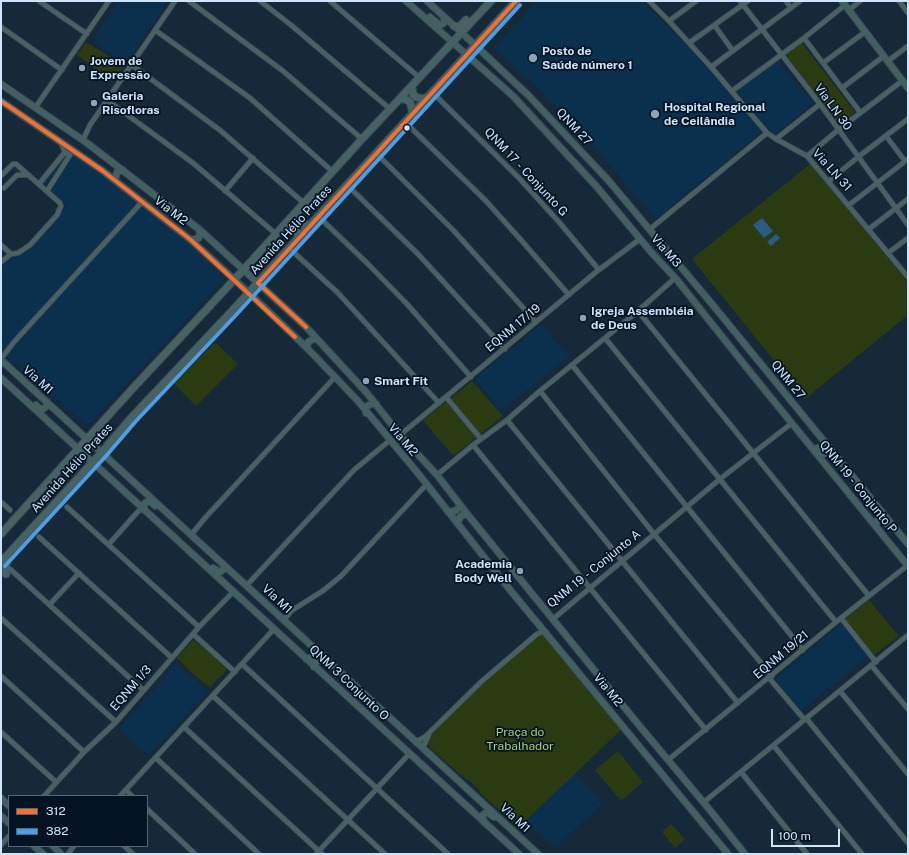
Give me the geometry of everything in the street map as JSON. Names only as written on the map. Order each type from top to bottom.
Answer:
[{"type":"main road","name":"Avenida Hélio Prates","points":[[454,26],[461,26],[473,13],[490,1]]},
{"type":"main road","name":"Avenida Hélio Prates","points":[[1,534],[135,386],[305,204],[362,139],[412,87],[490,1]]},
{"type":"main road","name":"Avenida Hélio Prates","points":[[3,559],[516,1]]},
{"type":"main road","points":[[407,2],[421,9],[440,25],[444,23],[444,17]]},
{"type":"main road","points":[[407,2],[467,55]]},
{"type":"main road","points":[[427,2],[476,46]]},
{"type":"main road","points":[[846,5],[908,88]]},
{"type":"main road","name":"QNM 27","points":[[476,46],[525,93],[587,157],[650,229],[908,544]]},
{"type":"main road","name":"Via M3","points":[[467,55],[512,96],[540,125],[602,192],[640,239],[676,279]]},
{"type":"main road","points":[[490,75],[491,70],[495,69],[511,84],[525,93]]},
{"type":"main road","points":[[2,87],[83,140],[112,161],[200,230],[258,283]]},
{"type":"main road","points":[[412,87],[413,94],[419,99],[423,99],[430,94]]},
{"type":"main road","points":[[400,99],[405,99],[410,102],[413,114]]},
{"type":"main road","name":"Via M2","points":[[1,101],[103,171],[191,240],[307,348],[335,377],[358,401],[506,585],[546,631],[728,854]]},
{"type":"main road","points":[[103,171],[111,166],[112,161]]},
{"type":"main road","points":[[115,180],[117,172],[123,170]]},
{"type":"main road","points":[[298,211],[296,217],[300,224],[307,226],[311,224]]},
{"type":"main road","points":[[284,226],[295,228],[299,236]]},
{"type":"main road","points":[[191,240],[199,238],[200,230]]},
{"type":"main road","points":[[676,279],[704,311],[708,312],[711,310],[712,304]]},
{"type":"main road","points":[[676,279],[792,424],[806,435],[822,454],[827,452],[829,447]]},
{"type":"main road","name":"Via M2","points":[[258,283],[316,339],[366,392],[400,435],[437,475]]},
{"type":"main road","points":[[307,348],[308,342],[316,339]]},
{"type":"main road","name":"Via M1","points":[[1,360],[538,854]]},
{"type":"main road","points":[[1,365],[8,372],[22,379]]},
{"type":"main road","name":"Via M1","points":[[1,378],[274,629]]},
{"type":"main road","points":[[771,398],[774,391],[778,391],[795,412],[807,420]]},
{"type":"main road","points":[[16,392],[28,398],[40,409],[46,408],[47,402]]},
{"type":"main road","points":[[358,401],[361,401],[366,397],[366,392]]},
{"type":"main road","points":[[366,412],[365,409],[367,406],[370,404],[376,404]]},
{"type":"main road","name":"QNM 19 - Conjunto P","points":[[792,424],[908,566]]},
{"type":"main road","name":"QNM 19 - Conjunto A","points":[[437,475],[552,619]]},
{"type":"main road","points":[[143,508],[146,502],[149,502],[165,515],[177,522]]},
{"type":"main road","points":[[448,512],[455,511],[460,505]]},
{"type":"main road","points":[[457,523],[461,516],[468,515]]},
{"type":"main road","points":[[876,526],[878,519],[883,519],[898,536],[908,544]]},
{"type":"main road","points":[[192,553],[202,558],[218,572],[224,569],[223,564]]},
{"type":"main road","points":[[3,559],[8,571]]},
{"type":"main road","points":[[552,619],[704,802],[745,854]]},
{"type":"main road","name":"QNM 3 Conjunto O","points":[[274,629],[452,793]]},
{"type":"main road","points":[[306,659],[313,657],[315,650]]},
{"type":"main road","points":[[314,667],[316,662],[325,657]]},
{"type":"main road","points":[[629,733],[638,724]]},
{"type":"main road","points":[[634,739],[644,730]]},
{"type":"main road","points":[[452,793],[473,807],[479,804],[479,799]]},
{"type":"main road","points":[[452,793],[519,854]]},
{"type":"main road","points":[[484,821],[482,816],[487,813],[501,820]]},
{"type":"main road","points":[[720,845],[728,833]]},
{"type":"main road","points":[[720,845],[733,839]]},
{"type":"main road","points":[[35,847],[43,854]]},
{"type":"street","points":[[39,1],[87,34]]},
{"type":"street","points":[[35,108],[109,1]]},
{"type":"street","points":[[83,140],[87,130],[175,1]]},
{"type":"street","points":[[189,1],[283,71],[362,139]]},
{"type":"street","points":[[260,1],[297,30],[390,109]]},
{"type":"street","points":[[330,1],[420,78]]},
{"type":"street","name":"Via LN 31","points":[[649,1],[711,67],[767,133],[807,156],[908,277]]},
{"type":"street","points":[[669,21],[696,1]]},
{"type":"street","points":[[689,43],[715,26],[742,3],[748,1]]},
{"type":"street","points":[[786,1],[791,8]]},
{"type":"street","points":[[711,67],[800,1]]},
{"type":"street","points":[[732,91],[846,5],[860,1]]},
{"type":"street","points":[[899,1],[908,13]]},
{"type":"street","name":"Via LN 30","points":[[742,3],[820,104],[908,225]]},
{"type":"street","points":[[715,26],[734,51]]},
{"type":"street","points":[[1,27],[62,70]]},
{"type":"street","points":[[155,30],[250,98],[333,172]]},
{"type":"street","points":[[823,62],[865,32]]},
{"type":"street","points":[[804,38],[860,112]]},
{"type":"street","points":[[842,88],[886,58],[908,46]]},
{"type":"street","points":[[132,65],[221,131],[305,204]]},
{"type":"street","points":[[807,156],[860,112],[902,81]]},
{"type":"street","name":"QNM 17 - Conjunto G","points":[[430,94],[518,177],[559,222],[599,270]]},
{"type":"street","points":[[107,100],[193,164],[276,234]]},
{"type":"street","points":[[776,139],[820,104]]},
{"type":"street","points":[[829,181],[908,119]]},
{"type":"street","points":[[405,122],[486,201],[569,295]]},
{"type":"street","points":[[650,229],[767,133]]},
{"type":"street","points":[[849,205],[906,160],[886,136]]},
{"type":"street","points":[[47,192],[70,155],[65,152],[61,143]]},
{"type":"street","points":[[39,184],[65,152]]},
{"type":"street","points":[[376,153],[454,231],[536,322]]},
{"type":"street","points":[[225,191],[253,158]]},
{"type":"street","points":[[1,176],[13,164],[20,166],[60,203],[61,206],[59,212],[30,245],[18,253],[11,254],[1,262]]},
{"type":"street","points":[[4,188],[17,175],[29,175]]},
{"type":"street","points":[[347,185],[418,254],[504,349]]},
{"type":"street","points":[[869,229],[908,199]]},
{"type":"street","points":[[1,360],[14,342],[142,202]]},
{"type":"street","points":[[318,216],[407,304],[471,377]]},
{"type":"street","points":[[888,253],[908,238]]},
{"type":"street","name":"EQNM 17/19","points":[[400,435],[599,270],[640,239]]},
{"type":"street","points":[[1,245],[11,254]]},
{"type":"street","points":[[289,248],[338,293],[439,403]]},
{"type":"street","points":[[437,475],[473,445],[507,420],[676,279]]},
{"type":"street","points":[[638,311],[869,596]]},
{"type":"street","points":[[605,338],[836,622]]},
{"type":"street","points":[[572,365],[803,650]]},
{"type":"street","points":[[191,535],[335,377]]},
{"type":"street","points":[[540,391],[770,677],[908,843]]},
{"type":"street","points":[[446,397],[481,439]]},
{"type":"street","points":[[507,420],[738,703]]},
{"type":"street","name":"QNM 19 - Conjunto A","points":[[552,619],[720,480],[792,424]]},
{"type":"street","points":[[247,585],[354,470],[389,441]]},
{"type":"street","points":[[473,445],[706,730]]},
{"type":"street","points":[[284,620],[291,611],[324,590],[341,576],[426,485]]},
{"type":"street","points":[[1,502],[10,510]]},
{"type":"street","points":[[67,507],[199,627]]},
{"type":"street","points":[[109,544],[143,508]]},
{"type":"street","points":[[39,537],[172,658]]},
{"type":"street","name":"EQNM 19/21","points":[[668,760],[836,622],[908,566]]},
{"type":"street","points":[[8,571],[50,604],[143,690]]},
{"type":"street","points":[[50,604],[79,573]]},
{"type":"street","name":"EQNM 1/3","points":[[45,795],[84,752],[116,722],[199,627],[233,592]]},
{"type":"street","points":[[1,618],[116,722]]},
{"type":"street","points":[[841,618],[908,709]]},
{"type":"street","points":[[537,634],[539,624]]},
{"type":"street","points":[[121,795],[274,629]]},
{"type":"street","points":[[415,742],[425,737],[481,682],[537,634],[546,631]]},
{"type":"street","points":[[193,634],[235,672]]},
{"type":"street","points":[[704,802],[906,637],[908,643]]},
{"type":"street","points":[[242,664],[448,854]]},
{"type":"street","points":[[1,676],[84,752]]},
{"type":"street","points":[[840,691],[908,774]]},
{"type":"street","points":[[213,696],[385,854]]},
{"type":"street","points":[[184,727],[319,853],[376,789],[410,754]]},
{"type":"street","points":[[423,748],[431,731]]},
{"type":"street","points":[[1,732],[56,782]]},
{"type":"street","points":[[774,746],[862,854]]},
{"type":"street","points":[[156,758],[259,854]]},
{"type":"street","points":[[741,772],[807,854]]},
{"type":"street","points":[[126,790],[131,795]]},
{"type":"street","points":[[148,811],[195,854]]},
{"type":"street","points":[[1,845],[8,837]]},
{"type":"street","points":[[125,847],[133,854]]},
{"type":"shaded area","points":[[119,1],[168,1],[125,64],[92,41]]},
{"type":"shaded area","name":"Hospital Regional de Ceilândia","points":[[537,1],[642,1],[678,36],[762,131],[656,219],[602,156],[539,89],[494,48]]},
{"type":"shaded area","points":[[778,61],[812,102],[810,106],[773,136],[737,90]]},
{"type":"shaded area","points":[[67,150],[129,195],[188,242],[225,279],[87,426],[1,351],[1,266],[8,259],[21,254],[31,247],[67,206],[42,181]]},
{"type":"shaded area","points":[[762,218],[773,231],[764,238],[753,225]]},
{"type":"shaded area","points":[[776,234],[780,238],[771,246],[767,242]]},
{"type":"shaded area","points":[[541,325],[569,356],[501,411],[475,379]]},
{"type":"shaded area","points":[[842,624],[868,656],[801,711],[775,679]]},
{"type":"shaded area","points":[[177,663],[208,691],[148,756],[119,729]]},
{"type":"shaded area","points":[[574,774],[602,804],[555,848],[526,821]]},
{"type":"green space","points":[[86,42],[125,66],[114,82],[77,55]]},
{"type":"green space","points":[[801,42],[855,112],[839,125],[788,57],[787,53]]},
{"type":"green space","points":[[810,164],[908,282],[908,315],[805,399],[692,259]]},
{"type":"green space","points":[[215,342],[238,364],[196,406],[174,384]]},
{"type":"green space","points":[[472,381],[503,416],[453,456],[423,420]]},
{"type":"green space","points":[[869,600],[899,636],[874,655],[845,619]]},
{"type":"green space","name":"Praça do Trabalhador","points":[[543,632],[624,727],[519,827],[480,793],[478,788],[430,748],[427,740],[452,713],[540,633]]},
{"type":"green space","points":[[193,640],[211,653],[227,670],[210,687],[193,674],[177,658]]},
{"type":"green space","points":[[618,751],[643,782],[621,801],[595,770]]},
{"type":"green space","points":[[671,824],[685,839],[675,848],[662,832]]},
{"type":"transit line","name":"312","points":[[306,327],[258,283],[516,1]]},
{"type":"transit line","name":"382","points":[[5,566],[106,456],[136,421],[236,315],[520,5]]},
{"type":"transit line","name":"312","points":[[1,101],[103,171],[191,240],[295,337]]},
{"type":"place","name":"Posto de Saúde número 1","points":[[533,58]]},
{"type":"place","name":"Jovem de Expressão","points":[[82,68]]},
{"type":"place","name":"Galeria Risofloras","points":[[94,103]]},
{"type":"place","name":"Hospital Regional de Ceilândia","points":[[655,114]]},
{"type":"place","name":"Igreja Assembléia de Deus","points":[[583,318]]},
{"type":"place","name":"Smart Fit","points":[[366,381]]},
{"type":"place","name":"Academia Body Well","points":[[520,571]]}]
